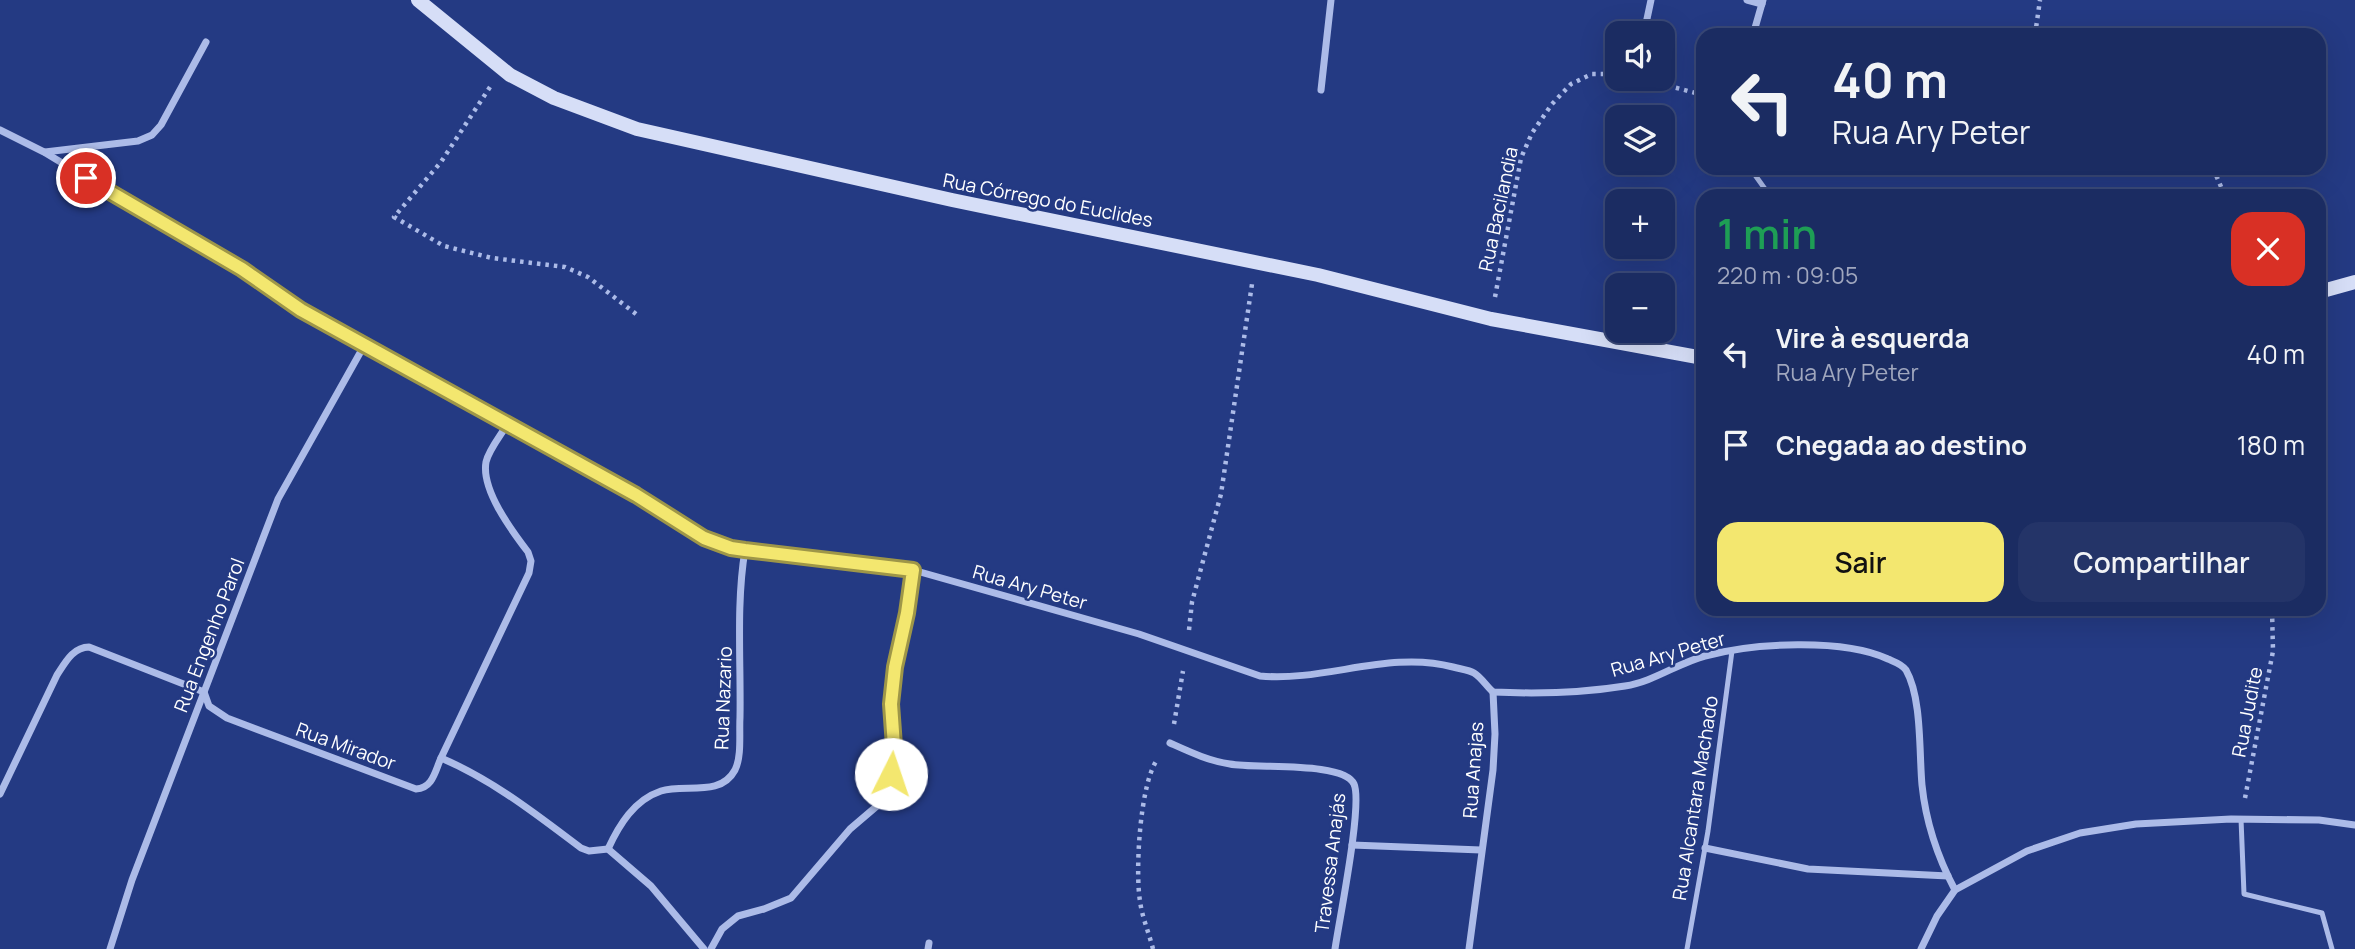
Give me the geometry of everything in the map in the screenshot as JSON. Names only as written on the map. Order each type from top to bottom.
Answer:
[{"type":"main road","name":"Rua Córrego do Euclides","points":[[418,0],[502,69],[554,98],[637,129],[952,200],[1256,261],[1491,319],[1696,357]]},
{"type":"main road","points":[[2326,290],[2355,282]]},
{"type":"street","points":[[1321,90],[1331,0]]},
{"type":"street","points":[[1647,21],[1651,0]]},
{"type":"street","points":[[1747,0],[1763,2],[1755,28]]},
{"type":"street","points":[[44,152],[138,141],[152,135],[161,125],[206,43]]},
{"type":"street","name":"Rua Ary Peter","points":[[0,130],[44,152],[242,269],[301,310],[509,423],[636,495],[704,538],[731,548],[913,570],[1139,634],[1260,676],[1281,678],[1398,662],[1440,663],[1474,673],[1493,692],[1574,692],[1629,686],[1704,656],[1754,647],[1815,645],[1854,649],[1882,656],[1904,667],[1914,687],[1928,828],[1937,854],[1955,890]]},
{"type":"street","name":"Rua Engenho Parol","points":[[110,949],[132,880],[278,499],[365,344]]},
{"type":"street","points":[[509,423],[486,460],[486,469],[494,498],[528,552],[531,561],[529,573],[442,758],[463,767],[502,791],[581,848],[589,851],[608,849],[651,886],[704,949]]},
{"type":"street","name":"Rua Nazario","points":[[608,849],[617,830],[642,800],[663,790],[707,788],[727,780],[736,769],[741,676],[741,574],[745,550]]},
{"type":"street","points":[[711,949],[722,929],[738,916],[791,898],[849,829],[884,800],[890,783],[894,746],[891,704],[895,667],[913,570]]},
{"type":"street","name":"Rua Mirador","points":[[0,794],[64,664],[79,649],[89,648],[204,692],[209,706],[227,718],[416,789],[430,785],[442,758]]},
{"type":"street","name":"Rua Anajas","points":[[1469,949],[1493,770],[1493,692]]},
{"type":"street","name":"Travessa Anajás","points":[[1170,743],[1204,758],[1229,764],[1254,768],[1315,769],[1350,776],[1356,786],[1357,799],[1335,949]]},
{"type":"street","points":[[1921,949],[1937,916],[1955,890],[2027,851],[2080,833],[2136,824],[2241,819],[2319,820],[2355,825]]},
{"type":"street","points":[[1352,845],[1481,850]]},
{"type":"street","points":[[1705,848],[1808,869],[1948,876]]},
{"type":"lane","name":"Rua Alcantara Machado","points":[[1687,949],[1705,848],[1732,651]]},
{"type":"lane","points":[[2241,819],[2244,894],[2322,913],[2332,949]]},
{"type":"path","points":[[2036,28],[2040,0]]},
{"type":"path","points":[[502,69],[441,162],[394,217],[444,246],[492,258],[565,267],[588,277],[636,314]]},
{"type":"path","name":"Rua Bacilandia","points":[[1491,319],[1521,158],[1532,134],[1552,104],[1572,84],[1591,74],[1605,74]]},
{"type":"path","points":[[1675,88],[1696,93]]},
{"type":"path","points":[[1153,949],[1140,902],[1140,830],[1148,782],[1153,766],[1170,743],[1181,695],[1192,602],[1221,494],[1256,261]]},
{"type":"path","name":"Rua Judite","points":[[2241,819],[2273,650],[2272,616]]},
{"type":"route","points":[[86,178],[242,269],[301,310],[509,423],[636,495],[704,538],[731,548],[913,570],[891,704],[894,746],[891,774]]}]
